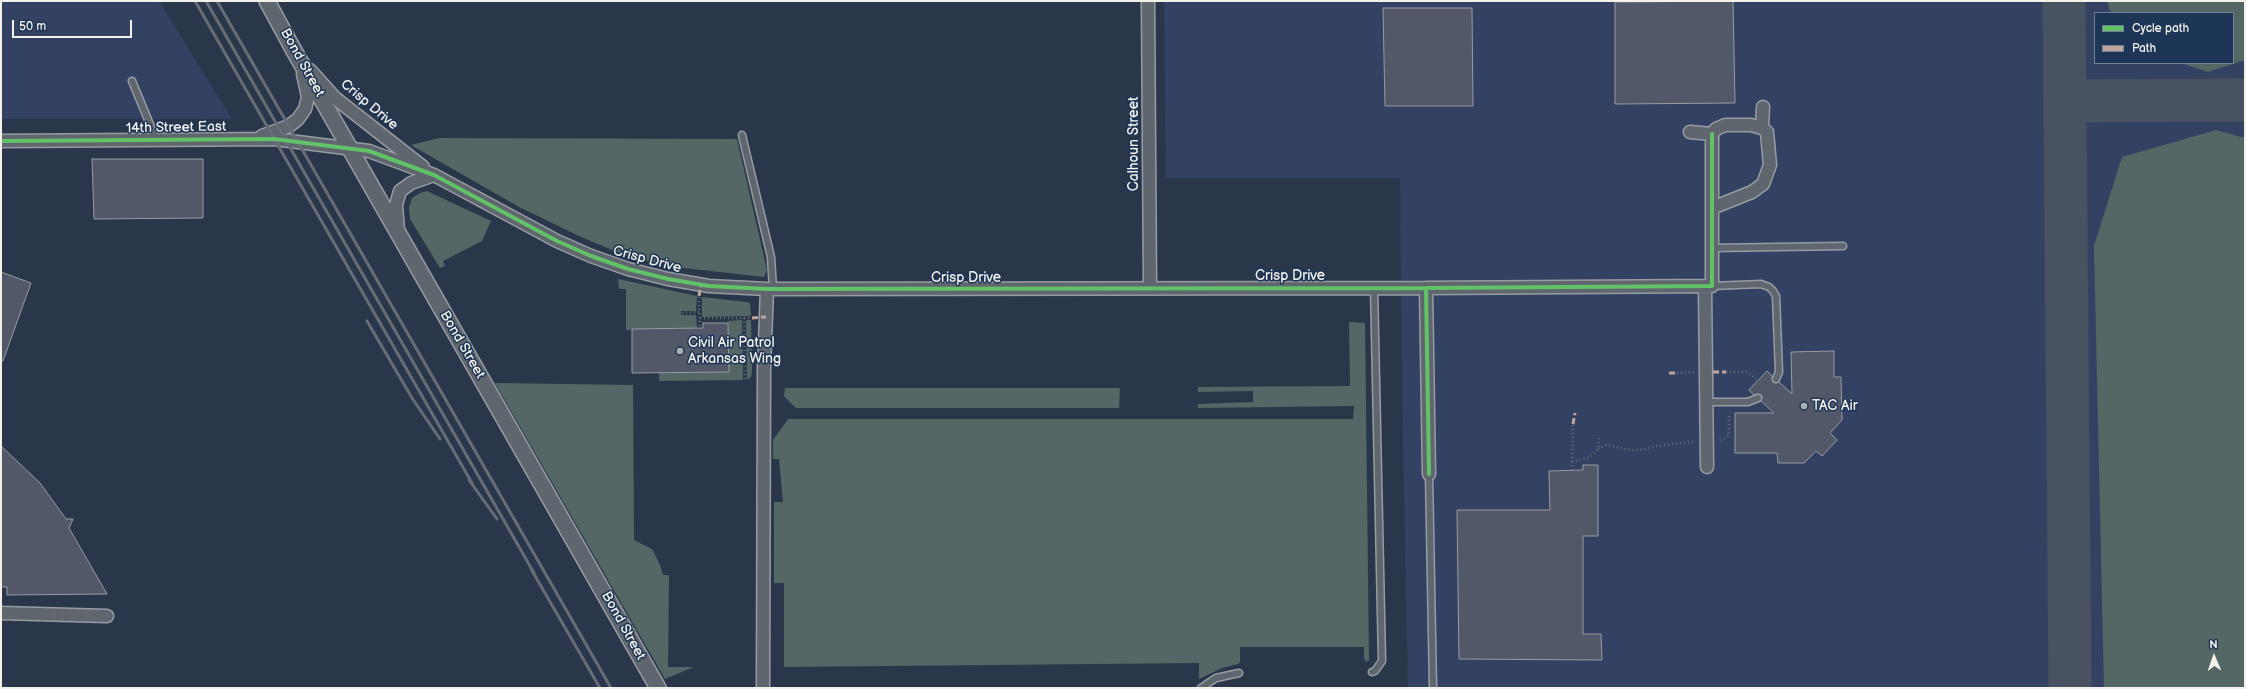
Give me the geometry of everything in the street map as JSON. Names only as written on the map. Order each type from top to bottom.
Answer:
[{"type":"street","name":"Bond Street","points":[[267,1],[292,49],[658,688]]},
{"type":"street","name":"Calhoun Street","points":[[1148,1],[1150,288]]},
{"type":"street","points":[[240,139],[280,131],[298,119],[305,109],[308,97],[307,86],[292,49]]},
{"type":"street","name":"Crisp Drive","points":[[292,49],[335,98],[434,175]]},
{"type":"street","points":[[1762,128],[1763,106]]},
{"type":"street","points":[[1707,467],[1709,286],[1712,248],[1711,190],[1712,134],[1716,129],[1725,125],[1751,125],[1762,128],[1767,132],[1770,164],[1763,184],[1752,192],[1712,208]]},
{"type":"street","points":[[1690,132],[1712,134]]},
{"type":"street","name":"14th Street East","points":[[1,141],[240,139],[297,141],[350,148]]},
{"type":"street","name":"Crisp Drive","points":[[350,148],[369,151],[434,175],[557,241],[628,269],[668,279],[708,286],[770,289],[1709,286]]},
{"type":"street","points":[[398,234],[396,205],[400,191],[411,183],[434,175]]},
{"type":"street","points":[[1426,288],[1430,474]]},
{"type":"street","points":[[763,688],[764,369],[770,289]]},
{"type":"street","points":[[1,613],[107,616]]},
{"type":"lane","points":[[132,81],[156,139]]},
{"type":"lane","points":[[742,135],[771,257],[770,289]]},
{"type":"lane","points":[[1712,248],[1843,246]]},
{"type":"lane","points":[[1709,286],[1761,284],[1773,290],[1776,296],[1778,365],[1776,379]]},
{"type":"lane","points":[[1372,672],[1375,671],[1382,661],[1374,287]]},
{"type":"lane","points":[[1707,402],[1748,402],[1758,398]]},
{"type":"lane","points":[[1430,474],[1433,688]]},
{"type":"lane","points":[[1201,688],[1216,678],[1239,673]]},
{"type":"path","points":[[699,296],[700,328]]},
{"type":"path","points":[[682,313],[700,312]]},
{"type":"path","points":[[700,318],[752,318]]},
{"type":"path","points":[[744,318],[745,382]]},
{"type":"path","points":[[1677,373],[1696,372]]},
{"type":"path","points":[[1726,372],[1747,372],[1758,380]]},
{"type":"path","points":[[1714,441],[1727,437],[1729,431],[1728,410]]},
{"type":"path","points":[[1572,470],[1573,424]]},
{"type":"path","points":[[1598,449],[1599,438]]},
{"type":"path","points":[[1572,462],[1590,457],[1598,449],[1606,445],[1631,450],[1640,450],[1662,445],[1698,441]]},
{"type":"shaded area","points":[[1,1],[159,1],[232,119],[1,119]]},
{"type":"shaded area","points":[[1164,1],[2245,1],[2245,688],[1408,688],[1402,393],[1400,178],[1166,178]]},
{"type":"shaded area","points":[[2107,1],[2245,1],[2245,60],[2234,64],[2234,12],[2111,12]]},
{"type":"shaded area","points":[[2184,64],[2233,64],[2208,72]]},
{"type":"shaded area","points":[[2216,130],[2245,138],[2245,688],[2104,688],[2094,246],[2122,157]]},
{"type":"shaded area","points":[[439,138],[737,139],[767,270],[764,277],[675,267],[629,257],[581,237],[519,207],[411,145]]},
{"type":"shaded area","points":[[427,191],[491,221],[482,241],[443,261],[445,266],[440,268],[410,219],[409,208],[412,198]]},
{"type":"shaded area","points":[[618,279],[697,296],[696,311],[681,311],[681,315],[696,315],[697,328],[626,330],[626,289],[619,289]]},
{"type":"shaded area","points":[[702,297],[750,303],[751,316],[702,317]]},
{"type":"shaded area","points":[[742,320],[743,380],[659,381],[659,373],[729,372],[728,321]]},
{"type":"shaded area","points":[[746,320],[751,320],[752,370],[751,377],[747,380]]},
{"type":"shaded area","points":[[1349,322],[1365,323],[1369,660],[1366,662],[1364,658],[1364,647],[1240,647],[1240,662],[1238,664],[1222,668],[1199,679],[1199,663],[784,667],[784,583],[774,583],[774,502],[783,502],[779,459],[773,459],[773,440],[788,419],[1353,419],[1354,406],[1198,408],[1198,404],[1253,402],[1253,391],[1198,392],[1198,387],[1350,386]]},
{"type":"shaded area","points":[[495,383],[633,385],[634,540],[652,549],[663,575],[669,575],[668,667],[694,667],[665,679]]},
{"type":"shaded area","points":[[785,388],[1120,388],[1119,408],[796,408],[784,396]]},
{"type":"building","points":[[1733,1],[1735,103],[1615,104],[1615,2]]},
{"type":"building","points":[[1383,8],[1472,8],[1473,106],[1385,106]]},
{"type":"building","points":[[92,159],[203,159],[203,218],[94,219]]},
{"type":"building","points":[[1,272],[31,283],[3,361],[1,360]]},
{"type":"building","name":"Civil Air Patrol Arkansas Wing","points":[[703,323],[728,323],[729,372],[632,373],[632,329],[703,328]]},
{"type":"building","name":"TAC Air","points":[[1834,351],[1834,377],[1841,377],[1842,420],[1830,433],[1837,440],[1822,456],[1816,451],[1804,463],[1778,463],[1777,453],[1735,453],[1735,413],[1774,413],[1761,401],[1761,395],[1754,395],[1749,390],[1767,371],[1772,376],[1773,382],[1779,382],[1792,394],[1791,352]]},
{"type":"building","points":[[1,446],[40,483],[66,519],[73,519],[69,528],[107,594],[7,595],[7,587],[1,587]]},
{"type":"building","points":[[1583,465],[1598,465],[1598,536],[1583,536],[1583,634],[1601,634],[1602,660],[1459,659],[1457,510],[1550,510],[1549,471],[1583,470]]},
{"type":"taxiway","points":[[2064,1],[2070,688]]},
{"type":"taxiway","points":[[2065,101],[2245,100]]},
{"type":"railway","points":[[195,1],[472,483]]},
{"type":"railway","points":[[206,1],[534,573]]},
{"type":"railway","points":[[217,1],[611,688]]},
{"type":"railway","points":[[367,321],[412,398],[440,439]]},
{"type":"railway","points":[[469,480],[497,519]]},
{"type":"railway","points":[[531,569],[600,688]]},
{"type":"marked path","points":[[699,296],[701,285]]},
{"type":"marked path","points":[[752,318],[766,317]]},
{"type":"marked path","points":[[1713,372],[1726,372]]},
{"type":"marked path","points":[[1669,373],[1677,373]]},
{"type":"marked path","points":[[1573,424],[1575,413]]},
{"type":"cycle path","points":[[1426,288],[1712,286],[1712,134]]},
{"type":"cycle path","points":[[1,141],[274,139],[369,151],[434,175],[557,241],[591,256],[628,269],[668,279],[709,286],[767,289],[1426,288],[1429,474]]},
{"type":"place","name":"Civil Air Patrol Arkansas Wing","points":[[680,351]]},
{"type":"place","name":"TAC Air","points":[[1804,406]]}]
